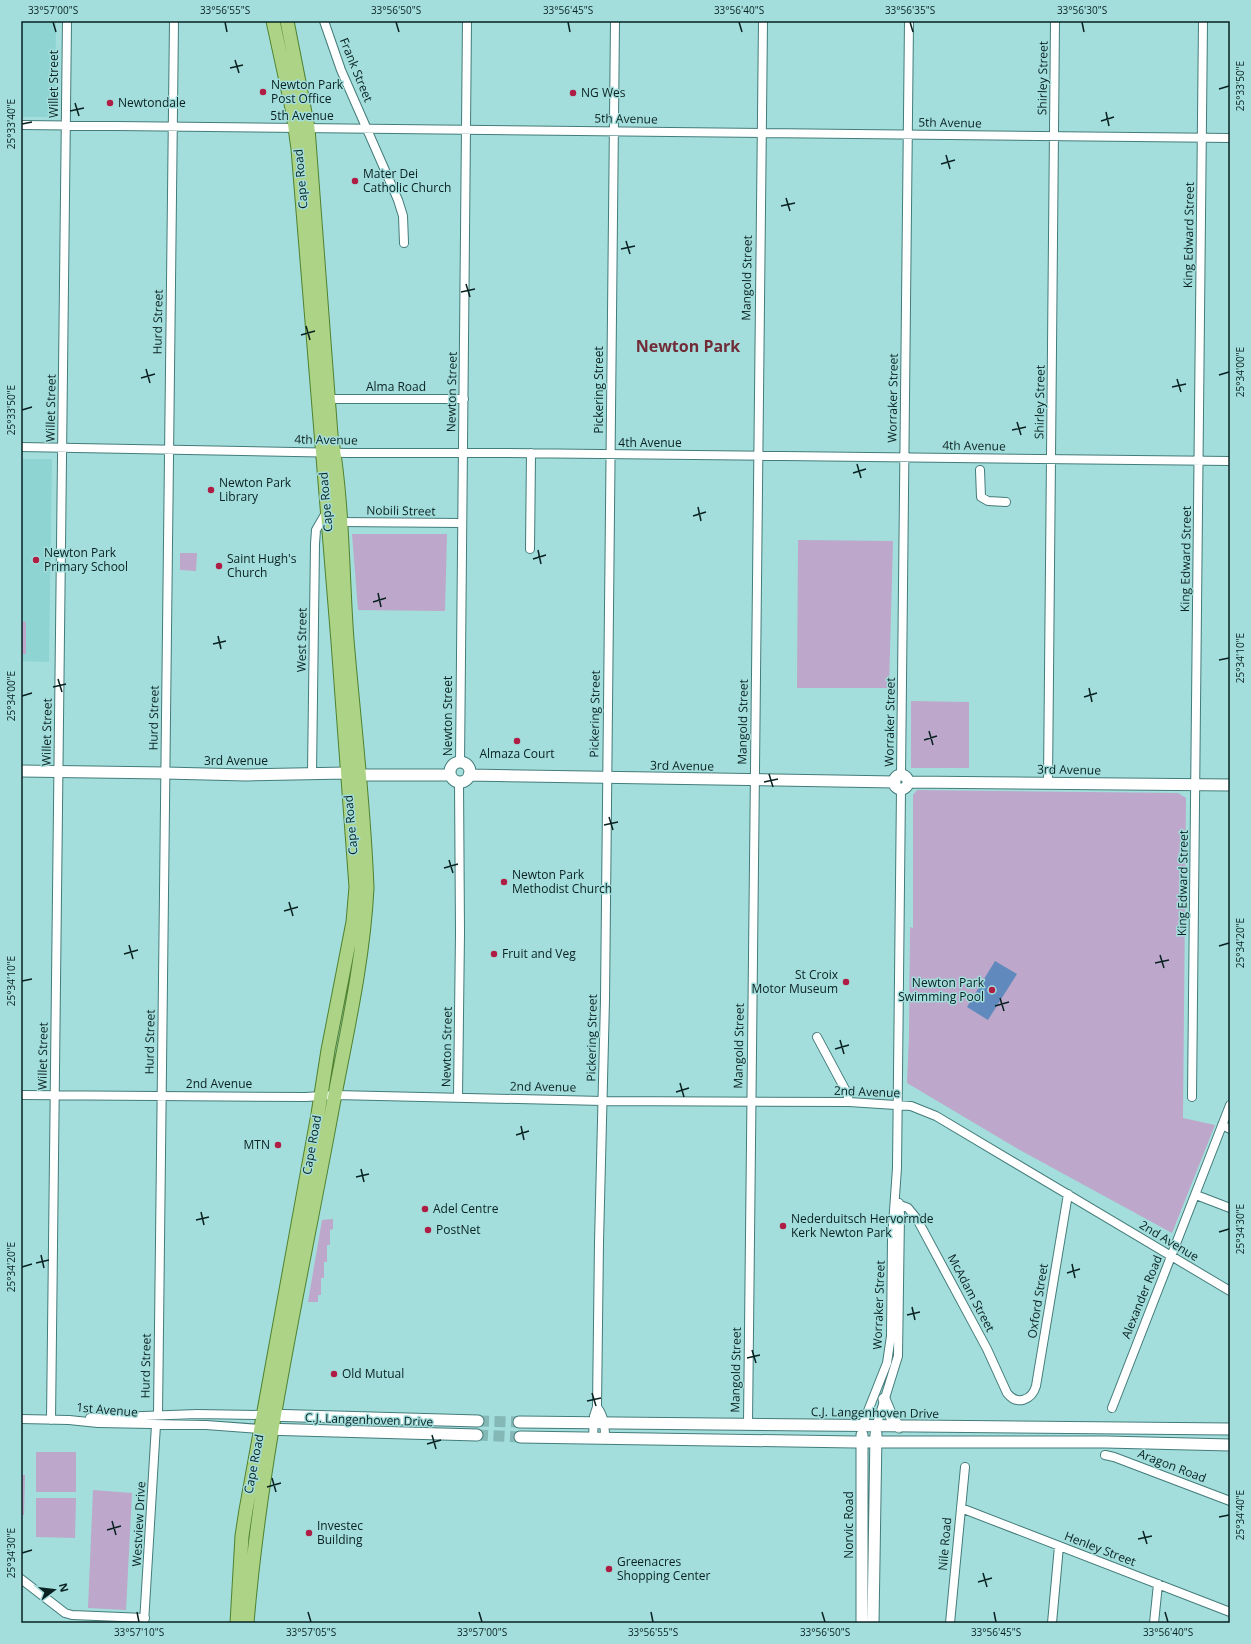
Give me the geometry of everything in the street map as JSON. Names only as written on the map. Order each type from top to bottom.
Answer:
[{"type":"main road","name":"Cape Road","points":[[269,1415],[328,1050],[353,922],[355,899],[353,774],[340,522],[328,452],[302,190],[302,128],[273,21]]},
{"type":"main road","name":"Cape Road","points":[[236,1623],[242,1536],[246,1510],[269,1415],[348,1032],[365,916],[367,888],[366,860],[353,774],[327,511],[328,452],[331,435],[328,399],[302,128],[287,21]]},
{"type":"main road","points":[[460,762],[468,767],[469,776],[465,780],[459,782],[455,781],[450,775],[452,766],[460,762]]},
{"type":"main road","name":"3rd Avenue","points":[[21,771],[246,775],[312,773],[450,775]]},
{"type":"main road","name":"3rd Avenue","points":[[469,776],[1230,785]]},
{"type":"main road","points":[[884,1400],[892,1418],[899,1427]]},
{"type":"main road","name":"C.J. Langenhoven Drive","points":[[269,1415],[364,1419],[478,1421]]},
{"type":"main road","name":"C.J. Langenhoven Drive","points":[[519,1422],[593,1424],[854,1425],[876,1427],[1230,1429]]},
{"type":"main road","name":"Norvic Road","points":[[862,1426],[862,1623]]},
{"type":"main road","name":"Norvic Road","points":[[872,1623],[876,1427]]},
{"type":"main road","name":"Cape Road","points":[[247,1623],[260,1506],[266,1429]]},
{"type":"main road","name":"C.J. Langenhoven Drive","points":[[266,1429],[477,1435]]},
{"type":"main road","points":[[520,1437],[1230,1445]]},
{"type":"street","name":"Willet Street","points":[[51,1420],[67,21]]},
{"type":"street","name":"Hurd Street","points":[[158,1415],[174,21]]},
{"type":"street","name":"Frank Street","points":[[324,21],[341,70],[368,128]]},
{"type":"street","name":"Newton Street","points":[[460,762],[461,523],[464,399],[467,21]]},
{"type":"street","name":"Pickering Street","points":[[593,1438],[593,1424],[597,1406],[599,1242],[603,1101],[614,21]]},
{"type":"street","name":"Mangold Street","points":[[748,1424],[750,1102],[763,21]]},
{"type":"street","name":"Worraker Street","points":[[862,1426],[889,1357],[891,1336],[892,1238],[897,1203],[896,1178],[909,21]]},
{"type":"street","name":"Shirley Street","points":[[1048,782],[1056,21]]},
{"type":"street","name":"King Edward Street","points":[[1192,1097],[1203,21]]},
{"type":"street","name":"5th Avenue","points":[[21,125],[1230,138]]},
{"type":"street","points":[[368,128],[403,216],[404,244]]},
{"type":"street","name":"Alma Road","points":[[328,399],[464,399]]},
{"type":"street","name":"4th Avenue","points":[[21,447],[328,452],[463,452],[610,455],[1230,461]]},
{"type":"street","points":[[530,549],[531,453]]},
{"type":"street","points":[[980,470],[981,497],[988,501],[1006,502]]},
{"type":"street","name":"West Street","points":[[312,773],[314,578],[316,531],[327,511]]},
{"type":"street","name":"Nobili Street","points":[[340,522],[461,523]]},
{"type":"street","name":"Newton Street","points":[[458,1097],[460,933],[459,782]]},
{"type":"street","points":[[817,1037],[847,1093],[849,1102]]},
{"type":"street","name":"2nd Avenue","points":[[21,1094],[161,1096],[335,1095],[603,1101],[849,1102],[911,1106],[932,1114],[1230,1291]]},
{"type":"street","name":"Alexander Road","points":[[1112,1408],[1171,1256],[1226,1127],[1230,1105]]},
{"type":"street","name":"Oxford Street","points":[[1018,1400],[1027,1399],[1030,1397],[1036,1386],[1068,1194]]},
{"type":"street","points":[[1196,1195],[1230,1208]]},
{"type":"street","name":"Worraker Street","points":[[876,1427],[895,1368],[899,1350],[900,1214],[897,1203]]},
{"type":"street","name":"McAdam Street","points":[[897,1203],[908,1208],[917,1219],[987,1349],[1007,1393],[1012,1398],[1018,1400]]},
{"type":"street","name":"Pickering Street","points":[[597,1406],[601,1412],[605,1424],[605,1438]]},
{"type":"street","name":"1st Avenue","points":[[69,1420],[158,1415],[269,1415]]},
{"type":"street","points":[[21,1420],[69,1420]]},
{"type":"street","name":"1st Avenue","points":[[69,1420],[156,1426],[206,1425],[266,1429]]},
{"type":"street","name":"Westview Drive","points":[[145,1620],[156,1426]]},
{"type":"street","name":"Aragon Road","points":[[1105,1456],[1114,1457],[1230,1501]]},
{"type":"street","name":"Nile Road","points":[[950,1623],[965,1467]]},
{"type":"street","name":"Henley Street","points":[[961,1508],[1230,1612]]},
{"type":"street","points":[[1052,1623],[1059,1546]]},
{"type":"street","points":[[21,1579],[65,1613],[95,1619],[145,1620]]},
{"type":"street","points":[[1154,1623],[1158,1584]]},
{"type":"shaded area","points":[[21,21],[56,21],[55,112],[50,117],[21,117]]},
{"type":"shaded area","name":"Newton Park Primary School","points":[[21,459],[52,459],[49,662],[21,661]]},
{"type":"shaded area","points":[[352,534],[447,534],[445,611],[358,610]]},
{"type":"shaded area","points":[[798,540],[893,541],[889,688],[797,688]]},
{"type":"shaded area","points":[[180,553],[197,553],[196,571],[180,570]]},
{"type":"shaded area","points":[[21,621],[26,622],[26,654],[21,654]]},
{"type":"shaded area","points":[[911,701],[969,702],[969,768],[911,768]]},
{"type":"shaded area","points":[[917,790],[1178,793],[1186,798],[1183,1118],[1215,1125],[1172,1233],[1018,1149],[907,1083],[910,927],[913,928],[913,795]]},
{"type":"shaded area","name":"Newton Park Swimming Pool","points":[[995,961],[1017,974],[988,1020],[967,1007]]},
{"type":"shaded area","points":[[333,1219],[333,1229],[330,1230],[330,1245],[327,1245],[327,1262],[324,1262],[324,1278],[321,1278],[321,1295],[318,1295],[318,1302],[308,1302],[322,1220]]},
{"type":"shaded area","points":[[36,1452],[76,1452],[76,1492],[36,1492]]},
{"type":"shaded area","points":[[21,1475],[25,1475],[24,1515],[21,1515]]},
{"type":"shaded area","points":[[93,1490],[132,1493],[126,1610],[88,1608]]},
{"type":"shaded area","points":[[36,1498],[76,1498],[75,1538],[36,1537]]},
{"type":"tunnel","points":[[478,1421],[519,1422]]},
{"type":"tunnel","points":[[477,1435],[520,1437]]},
{"type":"place","name":"Newton Park Post Office","points":[[263,92]]},
{"type":"place","name":"NG Wes","points":[[573,93]]},
{"type":"place","name":"Newtondale","points":[[110,103]]},
{"type":"place","name":"Mater Dei Catholic Church","points":[[355,181]]},
{"type":"place","name":"Newton Park Library","points":[[211,490]]},
{"type":"place","name":"Newton Park Primary School","points":[[36,560]]},
{"type":"place","name":"Saint Hugh's Church","points":[[219,566]]},
{"type":"place","name":"Almaza Court","points":[[517,741]]},
{"type":"place","name":"Newton Park Methodist Church","points":[[504,882]]},
{"type":"place","name":"Fruit and Veg","points":[[494,954]]},
{"type":"place","name":"St Croix Motor Museum","points":[[846,982]]},
{"type":"place","name":"Newton Park Swimming Pool","points":[[992,990]]},
{"type":"place","name":"MTN","points":[[278,1145]]},
{"type":"place","name":"Adel Centre","points":[[425,1209]]},
{"type":"place","name":"Nederduitsch Hervormde Kerk Newton Park","points":[[783,1226]]},
{"type":"place","name":"PostNet","points":[[428,1230]]},
{"type":"place","name":"Old Mutual","points":[[334,1374]]},
{"type":"place","name":"Investec Building","points":[[309,1533]]},
{"type":"place","name":"Greenacres Shopping Center","points":[[609,1569]]},
{"type":"district","name":"Newton Park","points":[[688,346]]}]
